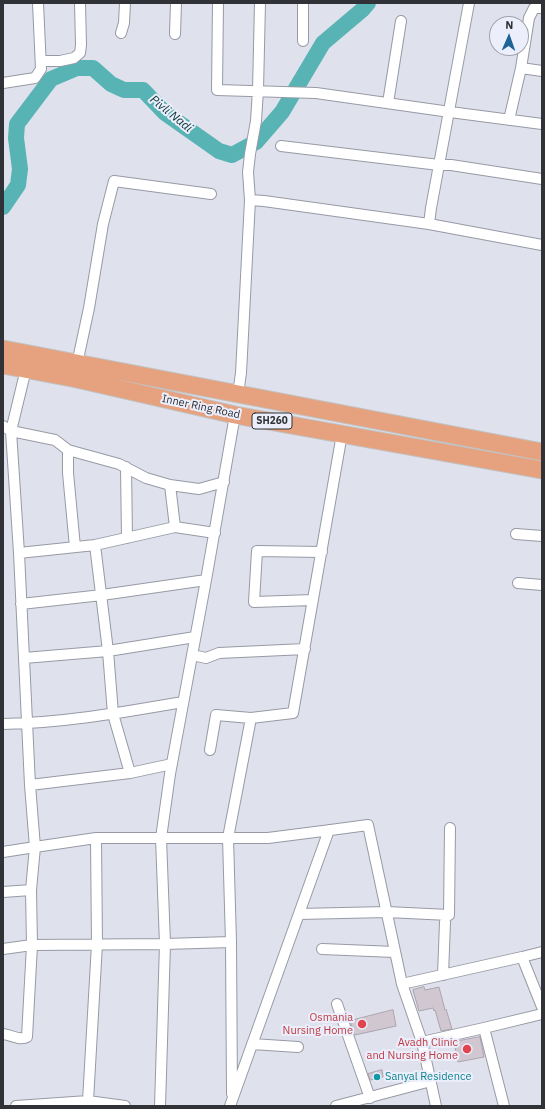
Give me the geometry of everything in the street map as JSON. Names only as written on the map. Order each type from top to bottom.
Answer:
[{"type":"highway","name":"Inner Ring Road","points":[[3,349],[542,452]]},
{"type":"highway","name":"Inner Ring Road","points":[[3,365],[77,379],[235,415],[542,470]]},
{"type":"street","points":[[3,83],[36,78],[41,69],[38,3]]},
{"type":"street","points":[[41,61],[60,61],[74,58],[80,53],[80,3]]},
{"type":"street","points":[[121,32],[124,23],[125,3]]},
{"type":"street","points":[[175,34],[176,3]]},
{"type":"street","points":[[218,3],[217,90],[258,90],[316,93],[542,124]]},
{"type":"street","points":[[238,394],[241,373],[250,200],[248,172],[252,135],[256,121],[258,90],[260,3]]},
{"type":"street","points":[[303,3],[303,41]]},
{"type":"street","points":[[429,224],[469,3]]},
{"type":"street","points":[[509,120],[521,68],[529,18],[534,8],[542,8]]},
{"type":"street","points":[[388,103],[401,21]]},
{"type":"street","points":[[521,68],[542,71]]},
{"type":"street","points":[[281,146],[440,165],[451,165],[542,179]]},
{"type":"street","points":[[77,364],[89,308],[103,224],[114,181],[211,194]]},
{"type":"street","points":[[250,200],[429,224],[542,245]]},
{"type":"street","points":[[3,1034],[24,1039],[27,1037],[32,945],[31,890],[35,847],[30,785],[19,553],[7,429],[26,369]]},
{"type":"street","points":[[160,1106],[165,944],[161,838],[172,764],[215,533],[235,415]]},
{"type":"street","points":[[7,429],[55,440],[68,450],[119,464],[146,478],[170,485],[199,489],[224,482]]},
{"type":"street","points":[[210,750],[216,715],[251,718],[293,713],[342,434]]},
{"type":"street","points":[[68,450],[68,473],[75,547]]},
{"type":"street","points":[[126,468],[127,538]]},
{"type":"street","points":[[170,485],[175,527]]},
{"type":"street","points":[[19,553],[95,545],[175,527],[215,533]]},
{"type":"street","points":[[516,534],[542,536]]},
{"type":"street","points":[[95,545],[108,651],[113,714],[130,773]]},
{"type":"street","points":[[313,600],[254,602],[257,551],[322,552]]},
{"type":"street","points":[[21,604],[102,595],[206,580]]},
{"type":"street","points":[[518,583],[542,585]]},
{"type":"street","points":[[24,658],[108,651],[195,637]]},
{"type":"street","points":[[192,655],[206,658],[219,653],[305,649]]},
{"type":"street","points":[[3,724],[27,724],[113,714],[183,702]]},
{"type":"street","points":[[231,1103],[231,942],[228,838],[251,718]]},
{"type":"street","points":[[30,785],[130,773],[172,764]]},
{"type":"street","points":[[3,852],[96,838],[268,838],[368,825],[402,984],[422,1042],[436,1106]]},
{"type":"street","points":[[299,914],[387,912],[450,915],[450,828]]},
{"type":"street","points":[[231,1103],[330,830]]},
{"type":"street","points":[[89,1103],[98,944],[96,838]]},
{"type":"street","points":[[3,892],[31,890]]},
{"type":"street","points":[[443,975],[445,922]]},
{"type":"street","points":[[3,949],[32,945],[231,942]]},
{"type":"street","points":[[322,949],[395,952]]},
{"type":"street","points":[[402,984],[522,958],[542,952]]},
{"type":"street","points":[[522,958],[542,1007]]},
{"type":"street","points":[[337,1004],[370,1098]]},
{"type":"street","points":[[422,1042],[542,1014]]},
{"type":"street","points":[[484,1028],[504,1106]]},
{"type":"street","points":[[252,1044],[298,1047]]},
{"type":"street","points":[[336,1106],[431,1081]]},
{"type":"street","points":[[16,1106],[89,1103],[125,1106]]},
{"type":"building","points":[[424,987],[425,990],[439,987],[452,1029],[441,1031],[435,1010],[434,1011],[433,1008],[419,1011],[413,990]]},
{"type":"building","points":[[393,1010],[396,1026],[355,1035],[350,1021]]},
{"type":"building","points":[[480,1037],[484,1057],[458,1062],[454,1042]]},
{"type":"building","name":"Sanyal Residence","points":[[382,1070],[383,1077],[376,1080],[370,1080],[368,1074]]},
{"type":"waterway","name":"Pivli Nadi","points":[[3,207],[18,185],[20,169],[16,138],[17,124],[51,79],[77,68],[93,68],[111,84],[124,90],[143,90],[165,113],[219,151],[232,155],[256,142],[282,112],[323,43],[362,10],[368,3]]},
{"type":"place","name":"Osmania Nursing Home","points":[[362,1024]]},
{"type":"place","name":"Avadh Clinic and Nursing Home","points":[[467,1049]]},
{"type":"place","name":"Sanyal Residence","points":[[377,1077]]}]
